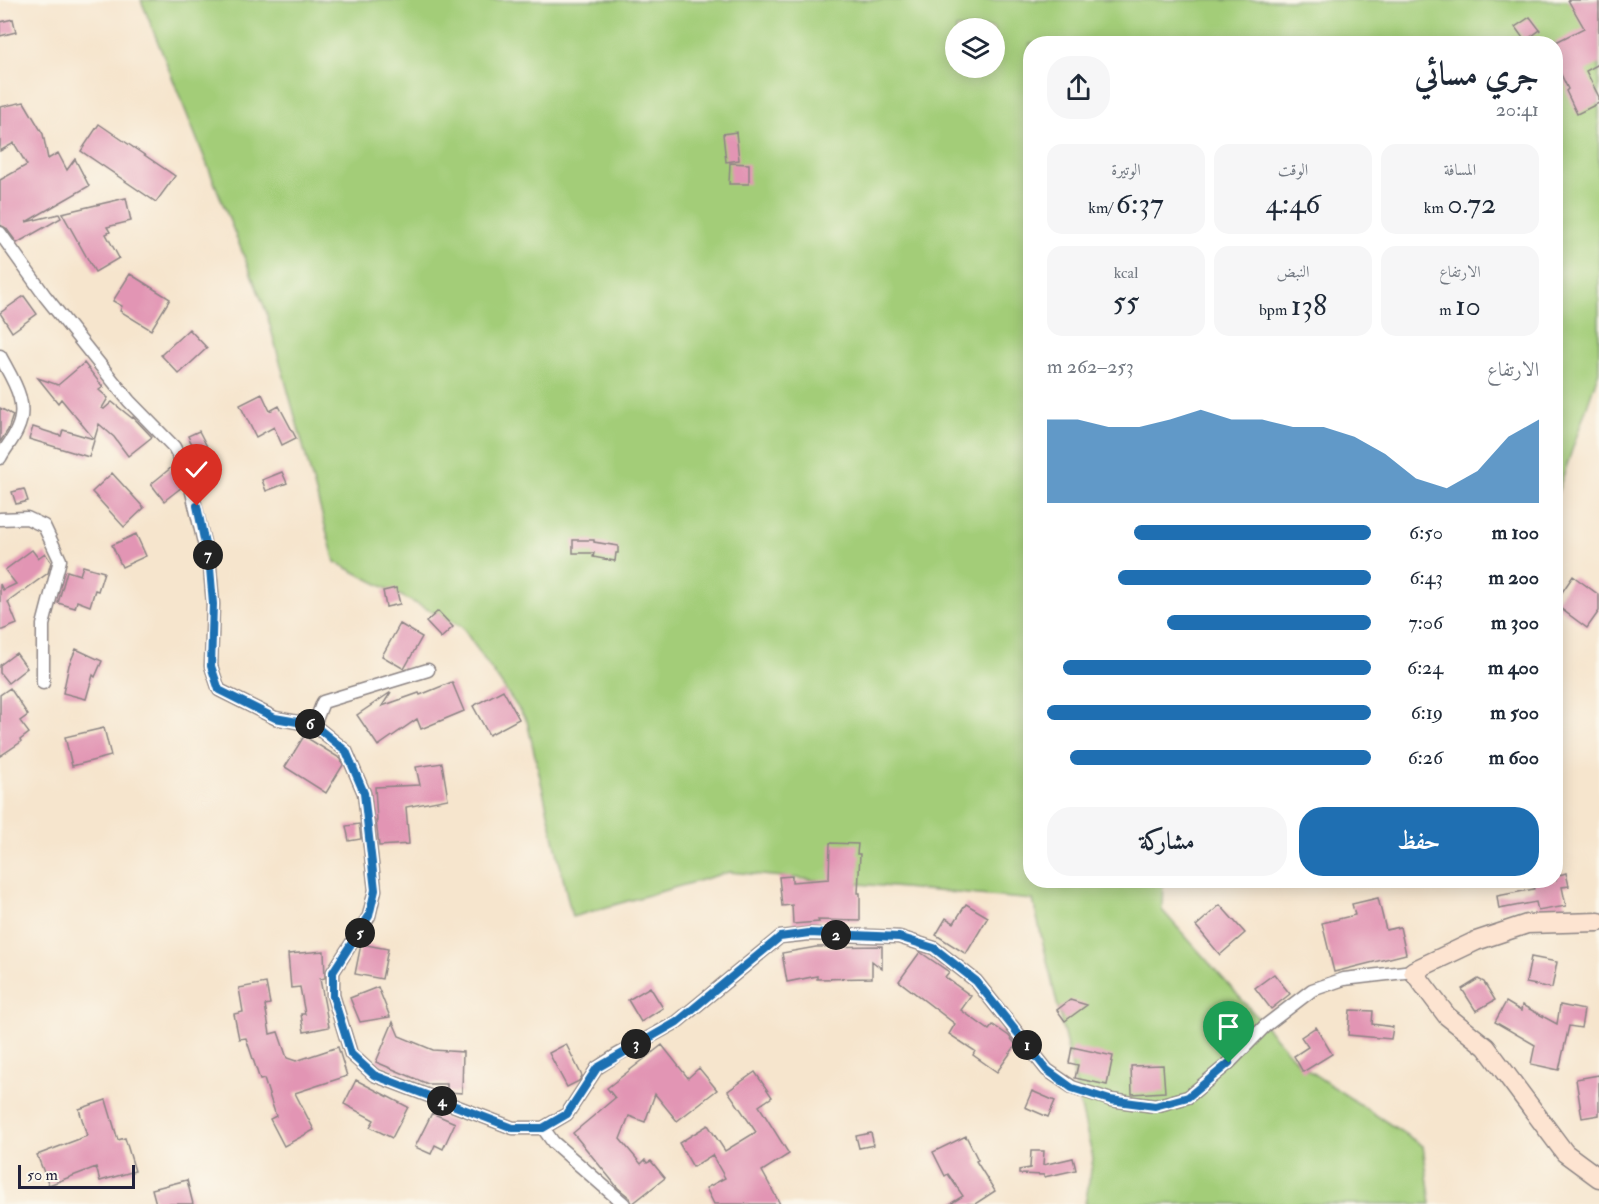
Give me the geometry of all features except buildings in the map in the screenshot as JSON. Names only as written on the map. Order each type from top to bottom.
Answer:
[{"type":"street","points":[[0,233],[45,296],[129,401],[174,447],[187,471],[210,568],[213,604],[211,666],[219,690],[275,718],[314,725],[346,751],[364,793],[375,890],[369,916],[333,972],[333,996],[351,1054],[374,1075],[513,1128],[543,1128],[567,1114],[597,1068],[677,1022],[780,937],[809,933],[899,937],[934,948],[976,981],[1047,1070],[1072,1088],[1110,1100],[1155,1106],[1188,1097],[1229,1063],[1265,1026],[1312,990],[1344,979],[1413,971],[1476,941],[1527,924],[1599,922]]},
{"type":"street","points":[[0,356],[20,394],[22,407],[17,431],[0,458]]},
{"type":"street","points":[[0,519],[27,518],[44,526],[60,560],[43,625],[43,683]]},
{"type":"street","points":[[314,725],[323,702],[428,670]]},
{"type":"street","points":[[1413,971],[1448,1016],[1486,1047],[1565,1153],[1599,1178]]},
{"type":"street","points":[[543,1128],[553,1142],[624,1204]]},
{"type":"green space","points":[[141,0],[1599,0],[1599,371],[1563,476],[1563,36],[1023,36],[1023,888],[1163,888],[1162,910],[1300,1065],[1423,1146],[1431,1204],[1085,1204],[1093,1159],[1033,900],[729,872],[572,917],[527,721],[462,627],[335,562],[266,311]]},
{"type":"route","points":[[197,506],[210,568],[213,604],[211,666],[219,690],[275,718],[314,725],[346,751],[364,793],[375,890],[369,916],[333,972],[333,996],[351,1054],[374,1075],[513,1128],[543,1128],[567,1114],[597,1068],[677,1022],[780,937],[809,933],[899,937],[934,948],[976,981],[1047,1070],[1072,1088],[1110,1100],[1155,1106],[1188,1097],[1229,1063]]}]
